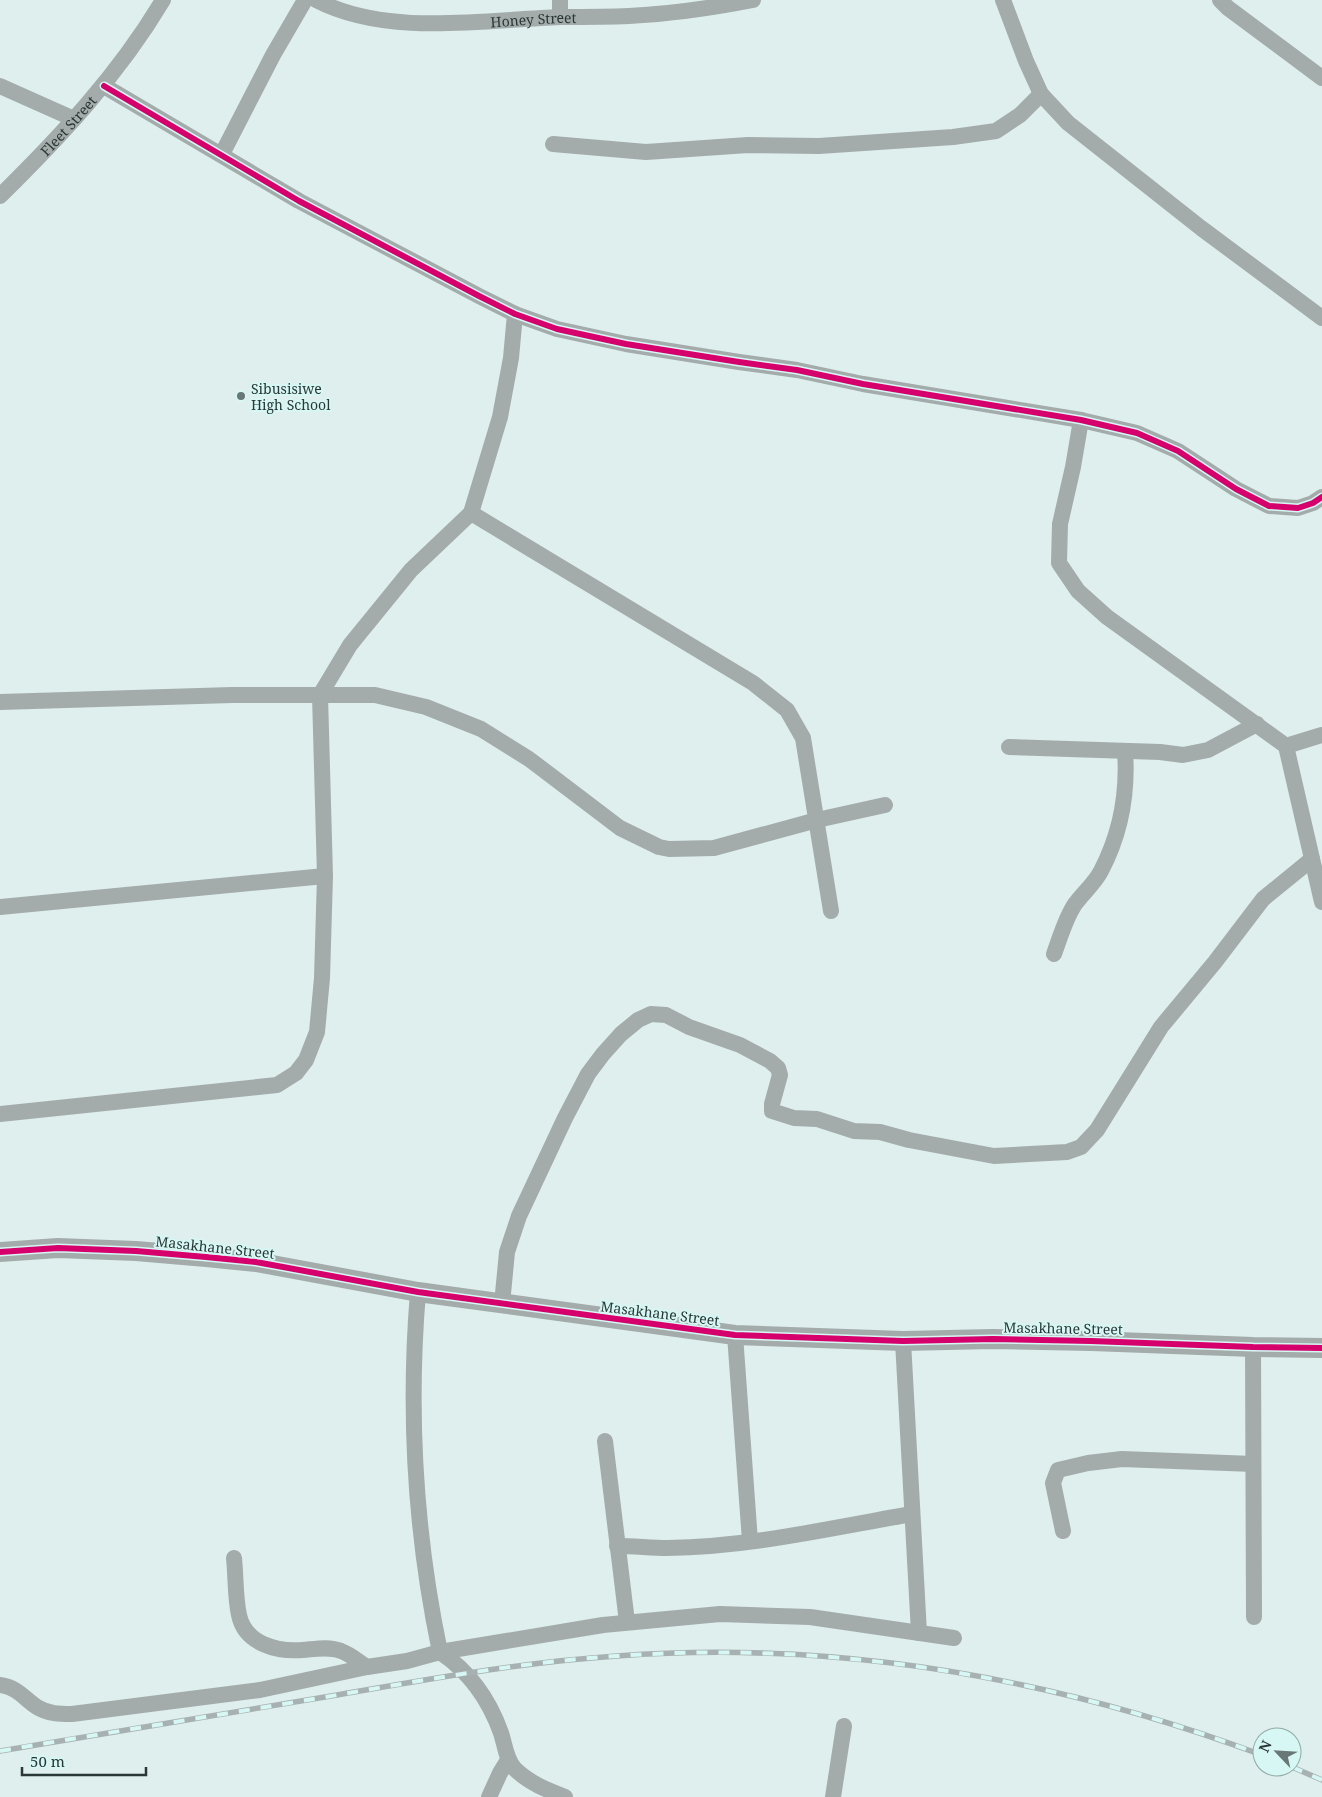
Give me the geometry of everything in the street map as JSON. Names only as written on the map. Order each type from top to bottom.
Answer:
[{"type":"street","name":"Fleet Street","points":[[0,196],[46,151],[104,86],[143,34],[163,0]]},
{"type":"street","points":[[222,154],[273,55],[305,0]]},
{"type":"street","name":"Honey Street","points":[[316,0],[342,12],[385,22],[463,23],[560,17],[628,16],[713,8],[753,0]]},
{"type":"street","points":[[560,0],[560,17]]},
{"type":"street","points":[[1004,0],[1040,94],[1068,123],[1201,228],[1322,318]]},
{"type":"street","points":[[1220,0],[1322,78]]},
{"type":"street","points":[[0,86],[74,119]]},
{"type":"street","points":[[104,86],[299,200],[515,314],[557,329],[626,344],[797,370],[863,384],[1081,420],[1137,433],[1178,451],[1236,489],[1269,506],[1298,508],[1313,503],[1322,497]]},
{"type":"street","points":[[553,144],[646,152],[748,145],[820,146],[953,137],[996,131],[1020,115],[1040,94]]},
{"type":"street","points":[[0,1114],[277,1085],[296,1073],[306,1060],[317,1032],[322,978],[325,876],[320,695],[350,645],[411,570],[471,513],[500,417],[511,358],[515,314]]},
{"type":"street","points":[[1081,420],[1060,524],[1059,563],[1078,591],[1107,617],[1286,746],[1322,902]]},
{"type":"street","points":[[471,513],[753,683],[787,710],[803,738],[831,911]]},
{"type":"street","points":[[0,702],[375,695],[426,707],[481,730],[529,759],[620,828],[664,848],[714,848],[817,820],[885,805]]},
{"type":"street","points":[[1009,747],[1183,755],[1208,750],[1257,724]]},
{"type":"street","points":[[1286,746],[1322,736]]},
{"type":"street","points":[[1054,954],[1074,906],[1100,872],[1116,836],[1125,790],[1125,751]]},
{"type":"street","points":[[502,1304],[507,1252],[519,1216],[565,1118],[580,1088],[598,1061],[621,1034],[638,1020],[650,1014],[666,1015],[689,1027],[740,1045],[770,1062],[778,1068],[780,1075],[772,1104],[772,1111],[780,1114],[794,1118],[817,1119],[854,1131],[880,1132],[909,1140],[994,1156],[1067,1152],[1081,1147],[1097,1130],[1161,1027],[1215,962],[1263,899],[1312,859]]},
{"type":"street","points":[[0,907],[325,876]]},
{"type":"street","name":"Masakhane Street","points":[[0,1252],[58,1248],[136,1251],[256,1262],[418,1292],[736,1335],[903,1341],[993,1339],[1322,1348]]},
{"type":"street","points":[[418,1292],[413,1371],[413,1426],[420,1534],[426,1584],[440,1652],[456,1662],[475,1682],[494,1714],[508,1760],[514,1768],[542,1788],[565,1797]]},
{"type":"street","points":[[736,1335],[750,1541]]},
{"type":"street","points":[[903,1341],[919,1633]]},
{"type":"street","points":[[1253,1347],[1254,1616]]},
{"type":"street","points":[[605,1440],[627,1622]]},
{"type":"street","points":[[1063,1531],[1053,1483],[1058,1470],[1088,1463],[1122,1459],[1253,1464]]},
{"type":"street","points":[[618,1546],[667,1548],[750,1541],[818,1532],[912,1514]]},
{"type":"street","points":[[234,1558],[239,1616],[245,1631],[254,1640],[268,1646],[286,1650],[321,1648],[340,1650],[367,1667]]},
{"type":"street","points":[[0,1685],[18,1690],[38,1708],[51,1713],[72,1714],[260,1690],[367,1667],[407,1661],[440,1652],[627,1622],[720,1614],[800,1616],[954,1638]]},
{"type":"street","points":[[833,1797],[844,1726]]},
{"type":"street","points":[[489,1797],[508,1760]]},
{"type":"railway","points":[[0,1751],[442,1677],[547,1662],[617,1656],[700,1653],[782,1654],[864,1660],[945,1671],[1025,1686],[1105,1705],[1184,1728],[1252,1752]]},
{"type":"railway","points":[[1302,1771],[1322,1780]]},
{"type":"cycle path","points":[[104,86],[299,201],[515,314],[557,329],[626,344],[797,370],[863,384],[1081,420],[1137,433],[1178,451],[1236,489],[1269,506],[1298,508],[1313,503],[1322,497]]},
{"type":"cycle path","points":[[0,1252],[58,1248],[136,1251],[256,1262],[418,1292],[735,1335],[903,1341],[993,1339],[1322,1348]]},
{"type":"place","name":"Sibusisiwe High School","points":[[241,396]]}]
